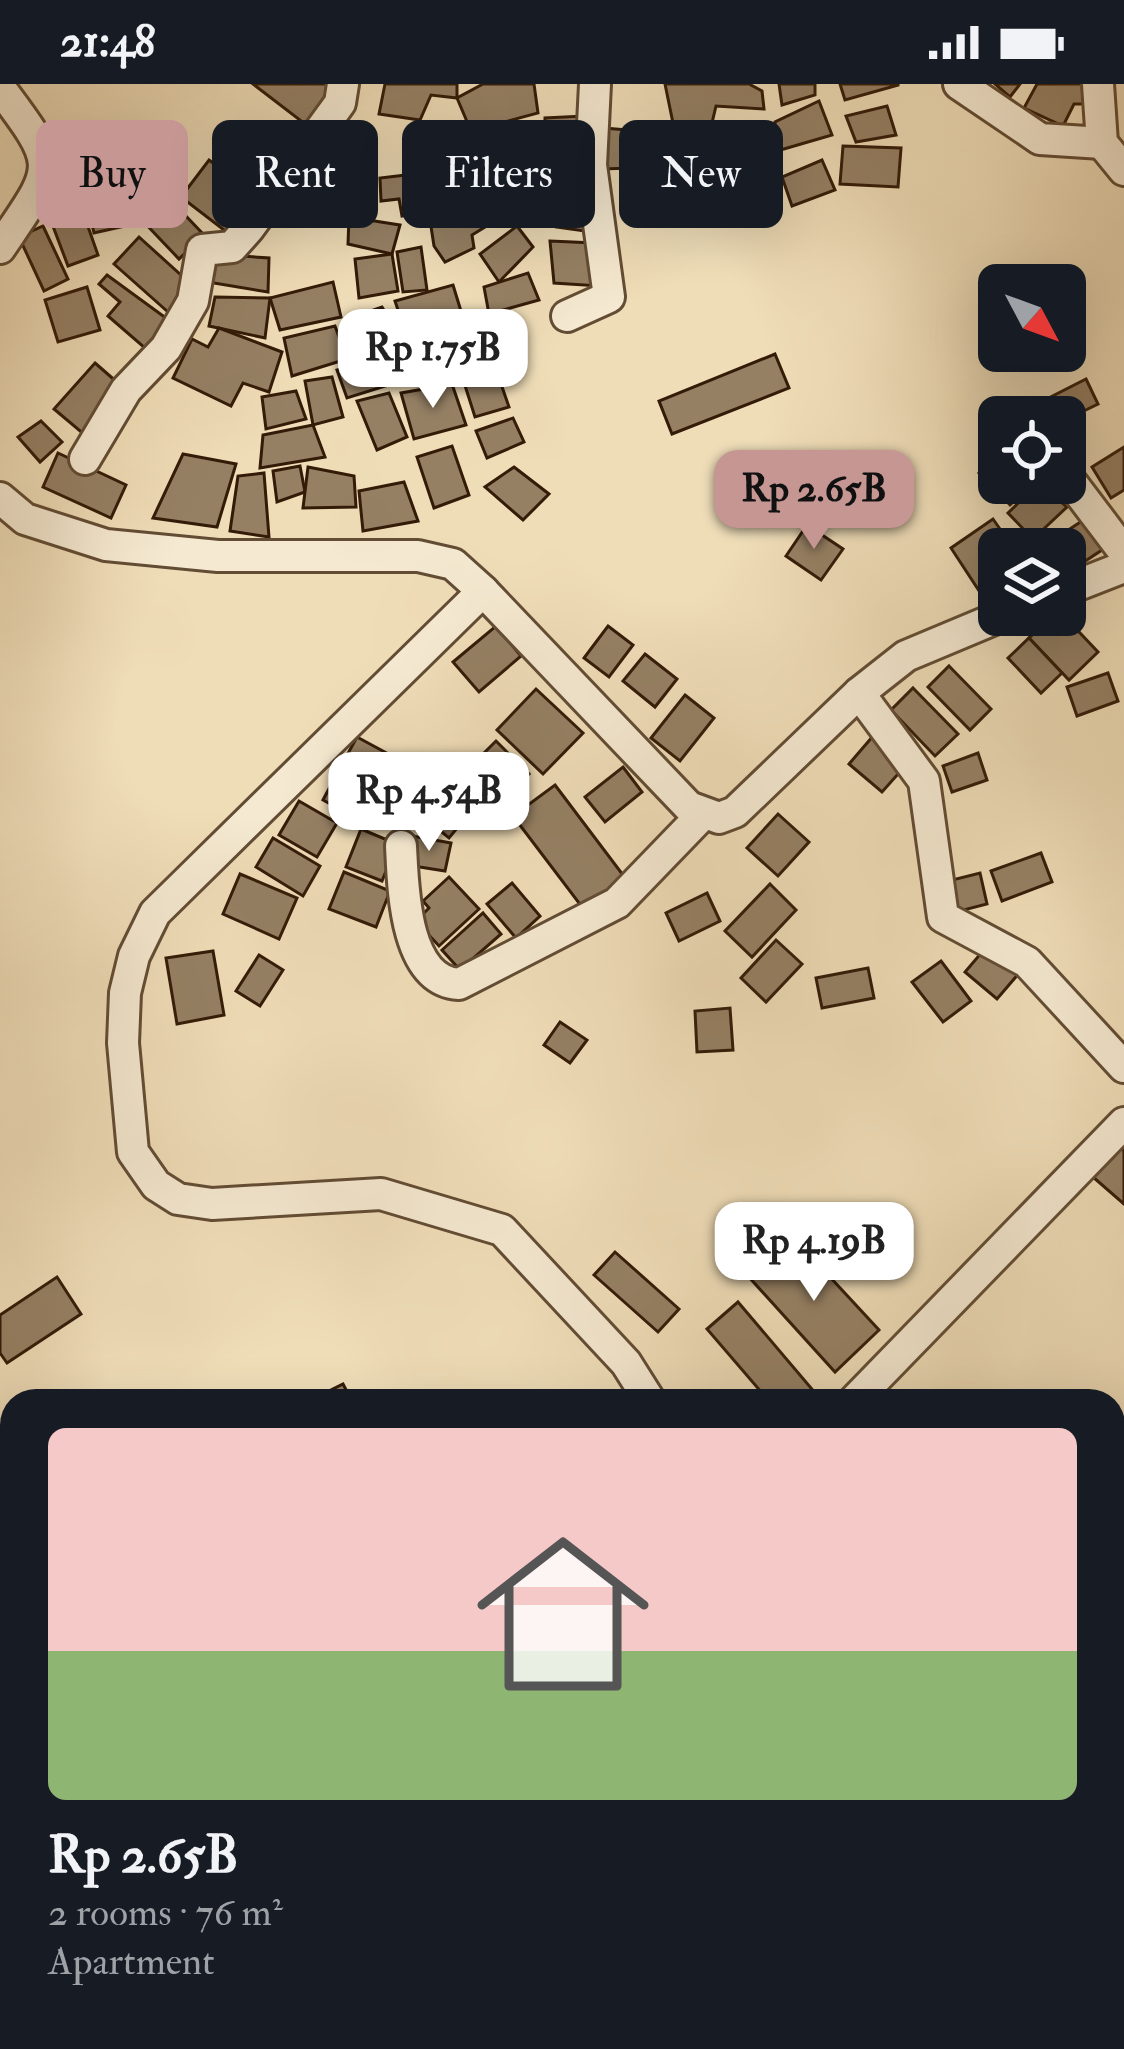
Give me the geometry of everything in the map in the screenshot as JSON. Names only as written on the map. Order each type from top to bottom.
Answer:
[{"type":"street","points":[[85,459],[126,390],[166,347],[193,301],[202,250],[232,247],[249,228],[340,103],[343,84]]},
{"type":"street","points":[[567,316],[610,297],[591,165],[595,84]]},
{"type":"street","points":[[959,84],[1040,139],[1102,143]]},
{"type":"street","points":[[1097,84],[1102,143],[1124,170]]},
{"type":"street","points":[[0,88],[42,144],[47,162],[44,179],[0,248]]},
{"type":"street","points":[[0,498],[25,519],[106,545],[218,556],[418,556],[453,564],[701,816]]},
{"type":"street","points":[[1086,502],[1124,552]]},
{"type":"street","points":[[1086,582],[1124,567]]},
{"type":"street","points":[[483,591],[155,914],[134,956],[125,993],[123,1043],[133,1152],[155,1185],[178,1199],[212,1204],[381,1194],[502,1230],[626,1363],[642,1389]]},
{"type":"street","points":[[401,846],[410,934],[436,974],[459,983],[617,903],[701,816],[735,812],[859,693],[906,656],[978,626]]},
{"type":"street","points":[[859,693],[924,781],[943,917],[1027,962],[1124,1067]]},
{"type":"street","points":[[866,1389],[1124,1123]]},
{"type":"building","points":[[253,84],[334,84],[308,120],[300,120]]},
{"type":"building","points":[[385,84],[457,84],[457,98],[431,95],[420,120],[379,114]]},
{"type":"building","points":[[483,84],[534,84],[538,113],[512,120],[466,120],[457,98]]},
{"type":"building","points":[[665,84],[749,84],[762,91],[764,109],[716,106],[713,120],[672,120]]},
{"type":"building","points":[[779,84],[815,84],[815,95],[782,105]]},
{"type":"building","points":[[840,84],[898,84],[898,85],[845,100]]},
{"type":"building","points":[[995,84],[1020,84],[1010,97]]},
{"type":"building","points":[[1037,84],[1089,84],[1091,104],[1074,104],[1063,126],[1024,108]]},
{"type":"building","points":[[819,101],[832,135],[783,149],[783,120],[779,120]]},
{"type":"building","points":[[887,106],[896,135],[856,142],[846,116]]},
{"type":"building","points":[[584,116],[584,120],[545,118]]},
{"type":"building","points":[[604,128],[619,129],[619,168],[604,169]]},
{"type":"building","points":[[843,146],[901,148],[898,187],[840,184]]},
{"type":"building","points":[[209,160],[212,162],[212,221],[188,202],[188,188]]},
{"type":"building","points":[[822,160],[835,190],[792,206],[783,177]]},
{"type":"building","points":[[402,175],[402,216],[399,199],[381,201],[380,178]]},
{"type":"building","points":[[188,218],[204,235],[179,259],[150,228],[188,228]]},
{"type":"building","points":[[378,222],[400,225],[392,254],[348,244],[349,228],[378,228]]},
{"type":"building","points":[[44,228],[68,279],[44,291],[19,237]]},
{"type":"building","points":[[54,228],[88,228],[98,255],[68,266]]},
{"type":"building","points":[[431,228],[483,228],[472,235],[474,248],[445,262],[434,246]]},
{"type":"building","points":[[514,228],[533,247],[499,282],[480,254]]},
{"type":"building","points":[[139,237],[192,285],[168,312],[114,264]]},
{"type":"building","points":[[550,241],[594,243],[599,286],[554,283]]},
{"type":"building","points":[[421,247],[427,290],[403,292],[397,252]]},
{"type":"building","points":[[214,254],[269,258],[268,292],[208,282]]},
{"type":"building","points":[[392,254],[398,291],[359,298],[355,259]]},
{"type":"building","points":[[528,273],[539,300],[489,314],[484,287]]},
{"type":"building","points":[[107,275],[170,321],[146,349],[108,316],[120,302],[99,284]]},
{"type":"building","points":[[333,282],[341,317],[280,330],[270,298]]},
{"type":"building","points":[[453,285],[464,321],[406,334],[395,301]]},
{"type":"building","points":[[87,287],[100,330],[58,342],[45,300]]},
{"type":"building","points":[[215,297],[270,298],[265,338],[209,326]]},
{"type":"building","points":[[382,307],[402,340],[359,351],[347,319]]},
{"type":"building","points":[[475,324],[487,349],[439,368],[434,339]]},
{"type":"building","points":[[335,326],[347,359],[292,376],[284,338]]},
{"type":"building","points":[[219,328],[282,352],[269,392],[243,383],[231,406],[173,378],[192,339],[208,347]]},
{"type":"building","points":[[434,339],[439,368],[395,383],[389,355]]},
{"type":"building","points":[[775,354],[789,388],[672,434],[659,401]]},
{"type":"building","points":[[389,355],[395,383],[347,398],[337,370]]},
{"type":"building","points":[[492,358],[509,407],[475,417],[461,373]]},
{"type":"building","points":[[95,363],[126,390],[86,436],[54,409]]},
{"type":"building","points":[[332,377],[343,417],[313,425],[305,381]]},
{"type":"building","points":[[1086,379],[1098,404],[1086,410],[1086,396],[1053,396]]},
{"type":"building","points":[[452,384],[466,425],[414,439],[401,393]]},
{"type":"building","points":[[296,391],[306,419],[266,429],[262,397]]},
{"type":"building","points":[[389,393],[407,437],[377,450],[357,401]]},
{"type":"building","points":[[513,418],[524,442],[487,458],[476,431]]},
{"type":"building","points":[[41,421],[62,442],[40,462],[18,437]]},
{"type":"building","points":[[313,425],[325,457],[260,468],[263,435]]},
{"type":"building","points":[[452,446],[469,495],[434,508],[417,457]]},
{"type":"building","points":[[1124,447],[1124,490],[1111,498],[1092,467]]},
{"type":"building","points":[[58,453],[126,485],[111,518],[43,487]]},
{"type":"building","points":[[183,454],[236,464],[217,527],[153,518]]},
{"type":"building","points":[[300,466],[305,492],[277,502],[273,471]]},
{"type":"building","points":[[308,467],[354,476],[356,507],[303,508]]},
{"type":"building","points":[[514,467],[549,494],[523,520],[485,487]]},
{"type":"building","points":[[264,473],[269,537],[230,531],[238,476]]},
{"type":"building","points":[[404,482],[418,521],[363,531],[359,491]]},
{"type":"building","points":[[1017,504],[1067,507],[1045,528],[1022,528],[1008,513]]},
{"type":"building","points":[[1085,519],[1105,548],[1086,560],[1086,528],[1071,528]]},
{"type":"building","points":[[807,525],[843,549],[821,580],[786,556]]},
{"type":"building","points":[[978,529],[978,589],[951,548]]},
{"type":"building","points":[[496,626],[521,656],[479,692],[453,662]]},
{"type":"building","points":[[608,626],[633,645],[609,677],[584,658]]},
{"type":"building","points":[[1083,636],[1098,652],[1069,680],[1029,638]]},
{"type":"building","points":[[1029,638],[1062,673],[1041,693],[1008,658]]},
{"type":"building","points":[[645,654],[677,679],[655,707],[623,681]]},
{"type":"building","points":[[949,666],[991,709],[970,730],[928,687]]},
{"type":"building","points":[[1108,673],[1118,701],[1077,716],[1067,687]]},
{"type":"building","points":[[913,688],[958,734],[935,756],[891,710]]},
{"type":"building","points":[[536,689],[583,733],[543,774],[497,730]]},
{"type":"building","points":[[685,695],[714,718],[680,761],[651,738]]},
{"type":"building","points":[[874,735],[907,764],[882,792],[849,764]]},
{"type":"building","points":[[357,737],[394,757],[378,786],[341,766]]},
{"type":"building","points":[[496,741],[529,774],[509,794],[476,761]]},
{"type":"building","points":[[978,753],[987,780],[952,792],[943,766]]},
{"type":"building","points":[[426,758],[467,791],[451,811],[463,821],[449,838],[416,811],[425,799],[406,784]]},
{"type":"building","points":[[341,766],[378,786],[359,820],[323,800]]},
{"type":"building","points":[[623,767],[642,792],[605,822],[585,797]]},
{"type":"building","points":[[555,785],[626,879],[585,911],[513,816]]},
{"type":"building","points":[[299,801],[337,823],[317,857],[279,835]]},
{"type":"building","points":[[778,814],[809,842],[778,876],[747,848]]},
{"type":"building","points":[[361,829],[397,844],[382,881],[346,867]]},
{"type":"building","points":[[412,836],[451,843],[445,871],[407,865]]},
{"type":"building","points":[[273,838],[320,866],[303,896],[256,867]]},
{"type":"building","points":[[1041,853],[1052,882],[1002,901],[991,871]]},
{"type":"building","points":[[344,872],[390,891],[376,927],[329,909]]},
{"type":"building","points":[[980,873],[987,904],[956,912],[948,881]]},
{"type":"building","points":[[240,874],[297,898],[279,939],[223,914]]},
{"type":"building","points":[[449,877],[479,909],[439,946],[416,921],[429,908],[423,901]]},
{"type":"building","points":[[512,883],[540,916],[516,938],[487,904]]},
{"type":"building","points":[[770,884],[796,910],[752,957],[725,931]]},
{"type":"building","points":[[707,893],[720,921],[679,941],[666,913]]},
{"type":"building","points":[[483,913],[501,934],[460,970],[442,950]]},
{"type":"building","points":[[776,940],[802,964],[766,1002],[741,978]]},
{"type":"building","points":[[988,945],[1020,972],[997,999],[965,972]]},
{"type":"building","points":[[213,951],[224,1015],[177,1024],[166,958]]},
{"type":"building","points":[[259,955],[283,970],[260,1006],[236,991]]},
{"type":"building","points":[[941,961],[971,1001],[943,1022],[912,982]]},
{"type":"building","points":[[868,968],[874,998],[822,1008],[816,978]]},
{"type":"building","points":[[730,1008],[733,1050],[697,1052],[695,1011]]},
{"type":"building","points":[[560,1022],[587,1040],[570,1063],[544,1045]]},
{"type":"building","points":[[1120,1147],[1124,1151],[1124,1204],[1093,1177]]},
{"type":"building","points":[[792,1236],[879,1330],[835,1372],[748,1276]]},
{"type":"building","points":[[615,1252],[679,1309],[658,1332],[594,1275]]},
{"type":"building","points":[[57,1277],[81,1314],[7,1363],[0,1353],[0,1315]]},
{"type":"building","points":[[738,1302],[812,1389],[759,1389],[707,1329]]}]
